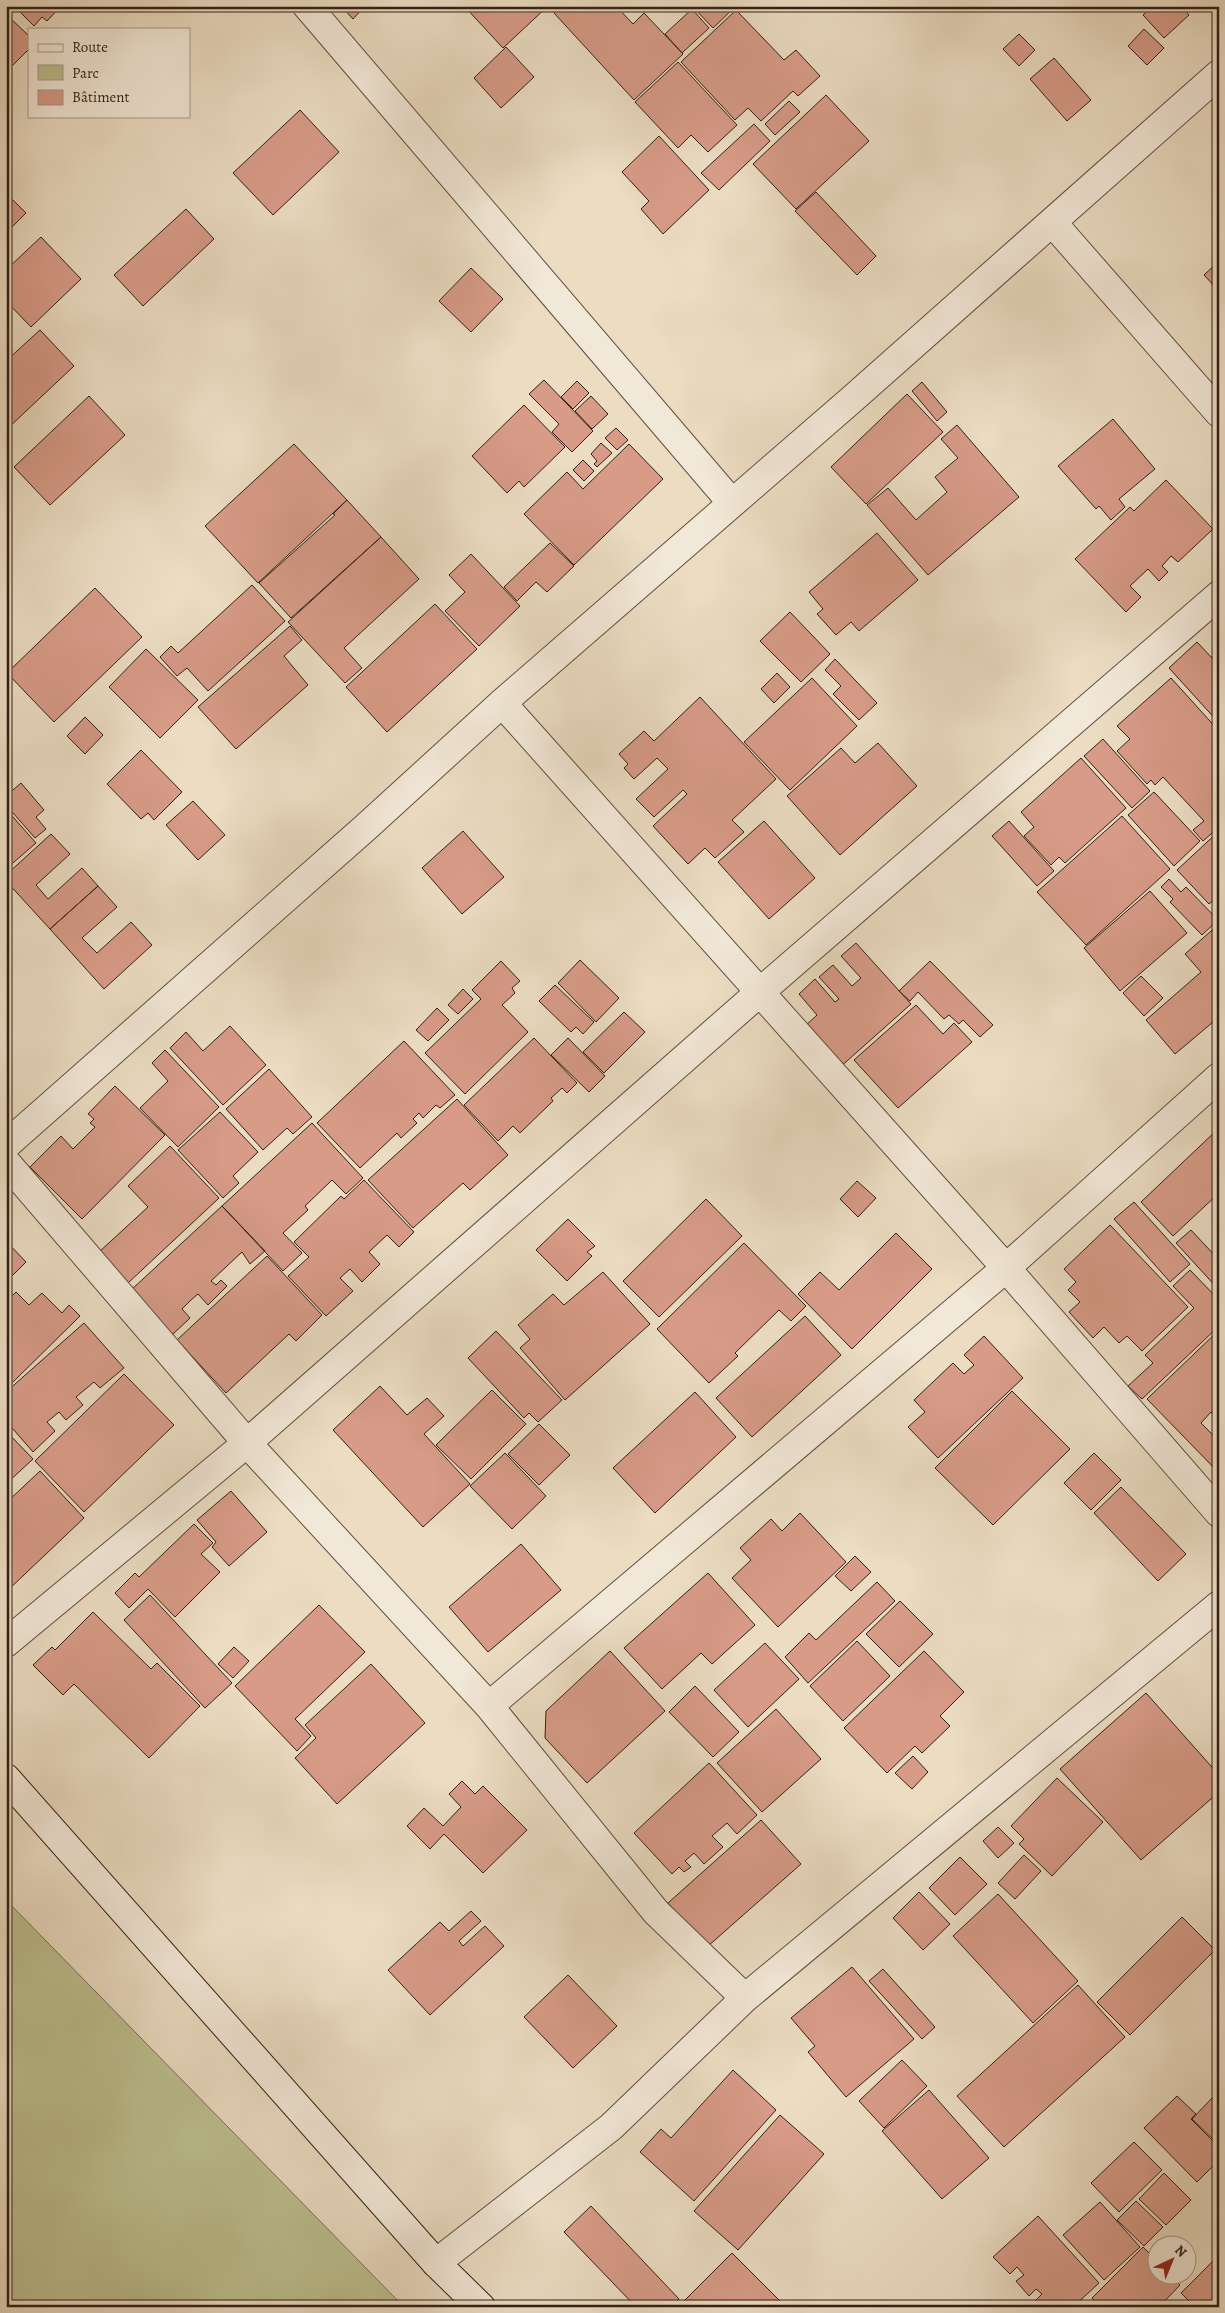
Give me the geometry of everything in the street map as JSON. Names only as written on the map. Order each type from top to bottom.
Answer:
[{"type":"street","points":[[307,6],[732,503]]},
{"type":"street","points":[[6,1144],[365,828],[502,703],[1219,74]]},
{"type":"street","points":[[1052,222],[1219,413]]},
{"type":"street","points":[[6,1644],[247,1443],[760,992],[1219,595]]},
{"type":"street","points":[[502,703],[1006,1268],[1219,1513]]},
{"type":"street","points":[[489,1706],[1006,1268],[1219,1077]]},
{"type":"street","points":[[6,1162],[247,1443],[489,1706],[656,1912],[745,1998]]},
{"type":"street","points":[[436,2263],[611,2127],[745,1998],[1219,1605]]},
{"type":"street","points":[[6,1778],[436,2263],[480,2307]]},
{"type":"green space","points":[[6,1900],[404,2307],[6,2307]]},
{"type":"building","points":[[14,6],[61,6],[47,21],[42,17],[34,26]]},
{"type":"building","points":[[341,6],[365,6],[353,19]]},
{"type":"building","points":[[464,6],[548,6],[503,48]]},
{"type":"building","points":[[561,6],[616,6],[633,24],[644,13],[683,54],[634,100],[554,13]]},
{"type":"building","points":[[692,6],[736,6],[713,28]]},
{"type":"building","points":[[1153,6],[1181,6],[1189,15],[1164,38],[1143,15]]},
{"type":"building","points":[[692,9],[709,28],[682,53],[665,34]]},
{"type":"building","points":[[736,10],[784,60],[796,50],[820,76],[798,96],[793,91],[761,121],[748,108],[735,120],[681,62]]},
{"type":"building","points":[[6,14],[28,35],[28,50],[6,72]]},
{"type":"building","points":[[1144,29],[1164,48],[1147,65],[1128,46]]},
{"type":"building","points":[[1019,34],[1035,50],[1019,66],[1003,49]]},
{"type":"building","points":[[506,47],[534,77],[501,108],[474,78]]},
{"type":"building","points":[[1054,58],[1091,100],[1067,121],[1030,79]]},
{"type":"building","points":[[678,62],[737,125],[708,152],[691,135],[678,148],[635,102]]},
{"type":"building","points":[[826,95],[869,141],[796,209],[753,164]]},
{"type":"building","points":[[789,101],[800,112],[775,135],[765,124]]},
{"type":"building","points":[[300,110],[339,152],[273,215],[233,173]]},
{"type":"building","points":[[754,124],[770,141],[719,190],[701,173]]},
{"type":"building","points":[[659,136],[709,190],[663,234],[641,209],[649,201],[622,172]]},
{"type":"building","points":[[816,192],[876,256],[857,275],[795,211]]},
{"type":"building","points":[[6,193],[26,213],[6,233]]},
{"type":"building","points":[[186,209],[214,239],[143,306],[114,275]]},
{"type":"building","points":[[41,237],[81,279],[31,327],[6,301],[6,270]]},
{"type":"building","points":[[1219,261],[1219,291],[1204,275]]},
{"type":"building","points":[[471,268],[503,299],[471,332],[439,301]]},
{"type":"building","points":[[40,330],[74,366],[6,430],[6,361]]},
{"type":"building","points":[[544,380],[593,431],[572,452],[552,432],[559,424],[529,394]]},
{"type":"building","points":[[577,381],[589,393],[573,409],[561,397]]},
{"type":"building","points":[[922,382],[947,412],[937,421],[912,391]]},
{"type":"building","points":[[907,394],[943,432],[866,504],[831,467]]},
{"type":"building","points":[[89,396],[125,435],[50,505],[14,467]]},
{"type":"building","points":[[591,396],[608,414],[592,429],[575,411]]},
{"type":"building","points":[[524,405],[565,447],[524,487],[519,481],[507,493],[472,456]]},
{"type":"building","points":[[1113,419],[1155,469],[1119,499],[1125,507],[1111,520],[1099,506],[1096,509],[1058,466]]},
{"type":"building","points":[[957,425],[1019,497],[928,575],[867,505],[888,488],[916,520],[947,492],[935,477],[958,458],[941,439]]},
{"type":"building","points":[[616,428],[628,440],[617,450],[605,438]]},
{"type":"building","points":[[601,443],[612,453],[597,467],[594,464],[597,461],[591,454]]},
{"type":"building","points":[[294,444],[347,500],[258,583],[205,526]]},
{"type":"building","points":[[629,444],[663,479],[574,565],[524,514],[567,472],[583,489]]},
{"type":"building","points":[[583,460],[594,471],[584,481],[573,470]]},
{"type":"building","points":[[1166,480],[1213,529],[1178,562],[1171,556],[1162,566],[1168,572],[1159,581],[1148,569],[1130,586],[1141,597],[1126,612],[1075,559],[1130,507],[1134,511]]},
{"type":"building","points":[[347,500],[381,537],[291,618],[259,583],[335,515],[333,514]]},
{"type":"building","points":[[877,533],[918,580],[859,631],[851,622],[836,635],[817,614],[823,609],[809,592]]},
{"type":"building","points":[[381,537],[419,579],[344,648],[362,668],[345,683],[288,622]]},
{"type":"building","points":[[550,543],[574,566],[547,592],[536,582],[517,601],[504,587]]},
{"type":"building","points":[[471,554],[520,606],[479,646],[445,611],[465,592],[449,575]]},
{"type":"building","points":[[252,585],[285,621],[208,691],[187,668],[177,676],[160,657],[171,646],[178,653]]},
{"type":"building","points":[[95,588],[142,637],[54,722],[7,673]]},
{"type":"building","points":[[435,604],[477,649],[387,732],[346,687]]},
{"type":"building","points":[[790,612],[830,654],[801,682],[760,641]]},
{"type":"building","points":[[290,626],[302,640],[284,656],[308,685],[236,749],[198,707]]},
{"type":"building","points":[[1197,642],[1212,658],[1219,653],[1219,723],[1169,668]]},
{"type":"building","points":[[146,649],[198,700],[160,738],[109,687]]},
{"type":"building","points":[[835,659],[877,703],[859,720],[833,694],[841,686],[825,670]]},
{"type":"building","points":[[777,673],[790,687],[774,703],[761,689]]},
{"type":"building","points":[[812,678],[857,726],[790,790],[744,742]]},
{"type":"building","points":[[1171,678],[1219,731],[1219,827],[1203,841],[1193,830],[1204,821],[1163,777],[1155,785],[1151,780],[1147,784],[1117,751],[1130,739],[1117,726]]},
{"type":"building","points":[[700,697],[776,779],[732,820],[744,832],[715,858],[705,848],[688,864],[653,826],[687,794],[683,790],[654,817],[636,799],[668,769],[657,758],[634,779],[624,768],[628,764],[619,754],[644,731],[654,741]]},
{"type":"building","points":[[85,717],[103,735],[85,754],[67,736]]},
{"type":"building","points":[[1103,739],[1150,791],[1132,808],[1084,756]]},
{"type":"building","points":[[878,743],[917,786],[840,855],[787,796],[841,748],[855,763]]},
{"type":"building","points":[[141,750],[182,792],[154,820],[148,813],[141,819],[107,784]]},
{"type":"building","points":[[1081,758],[1126,808],[1065,863],[1059,857],[1051,865],[1024,836],[1034,827],[1021,812]]},
{"type":"building","points":[[21,783],[44,810],[36,817],[46,829],[35,838],[6,805],[6,796]]},
{"type":"building","points":[[1154,792],[1200,841],[1174,866],[1128,815]]},
{"type":"building","points":[[193,801],[225,835],[198,860],[166,825]]},
{"type":"building","points":[[6,809],[36,843],[6,869]]},
{"type":"building","points":[[1122,816],[1170,869],[1086,945],[1037,892]]},
{"type":"building","points":[[764,821],[815,878],[769,919],[718,862]]},
{"type":"building","points":[[1009,821],[1054,871],[1037,886],[992,836]]},
{"type":"building","points":[[463,831],[504,877],[462,914],[422,868]]},
{"type":"building","points":[[1219,831],[1219,895],[1209,904],[1177,870]]},
{"type":"building","points":[[51,834],[70,854],[36,885],[48,899],[82,868],[98,886],[50,929],[6,881],[6,875]]},
{"type":"building","points":[[1169,879],[1181,892],[1186,887],[1218,920],[1202,935],[1170,902],[1173,899],[1161,887]]},
{"type":"building","points":[[98,886],[117,907],[82,938],[97,953],[131,922],[152,945],[104,989],[50,929]]},
{"type":"building","points":[[1150,891],[1187,933],[1120,991],[1084,948]]},
{"type":"building","points":[[1219,924],[1219,1017],[1175,1054],[1146,1020],[1201,972],[1185,954]]},
{"type":"building","points":[[856,943],[911,1004],[838,1069],[803,1028],[817,1015],[799,994],[815,979],[835,1002],[839,999],[819,977],[833,965],[852,986],[861,978],[841,956]]},
{"type":"building","points":[[580,960],[619,998],[596,1022],[558,983]]},
{"type":"building","points":[[501,961],[520,981],[512,988],[515,993],[502,1005],[528,1032],[465,1094],[425,1053],[481,999],[472,990]]},
{"type":"building","points":[[930,961],[993,1025],[980,1037],[963,1020],[959,1024],[949,1015],[944,1019],[918,992],[910,1001],[899,991]]},
{"type":"building","points":[[1141,976],[1163,998],[1144,1016],[1123,993]]},
{"type":"building","points":[[555,985],[594,1022],[583,1034],[576,1027],[571,1032],[539,1001]]},
{"type":"building","points":[[463,989],[473,999],[458,1014],[448,1005]]},
{"type":"building","points":[[916,1005],[943,1034],[954,1023],[972,1042],[898,1108],[854,1060]]},
{"type":"building","points":[[437,1008],[449,1020],[428,1041],[416,1030]]},
{"type":"building","points":[[624,1012],[645,1032],[604,1073],[583,1052]]},
{"type":"building","points":[[230,1026],[266,1065],[223,1105],[170,1048],[186,1032],[203,1051]]},
{"type":"building","points":[[534,1038],[577,1083],[567,1093],[562,1088],[551,1098],[553,1101],[520,1133],[513,1126],[498,1141],[464,1105]]},
{"type":"building","points":[[568,1038],[605,1076],[589,1092],[551,1055]]},
{"type":"building","points":[[404,1041],[455,1095],[440,1108],[436,1105],[423,1118],[419,1113],[413,1119],[417,1123],[401,1138],[397,1133],[360,1168],[317,1123]]},
{"type":"building","points":[[165,1050],[219,1107],[178,1147],[140,1108],[168,1081],[152,1063]]},
{"type":"building","points":[[269,1069],[312,1117],[293,1134],[287,1128],[263,1150],[226,1109]]},
{"type":"building","points":[[115,1086],[165,1135],[82,1219],[30,1167],[61,1136],[73,1149],[95,1127],[90,1123],[94,1119],[88,1114]]},
{"type":"building","points":[[457,1099],[508,1155],[470,1190],[463,1183],[413,1228],[368,1180]]},
{"type":"building","points":[[220,1112],[258,1152],[233,1176],[239,1183],[223,1198],[178,1150]]},
{"type":"building","points":[[312,1123],[363,1178],[346,1194],[332,1180],[305,1206],[308,1210],[283,1233],[302,1253],[283,1271],[222,1206]]},
{"type":"building","points":[[1219,1128],[1219,1193],[1173,1236],[1141,1202]]},
{"type":"building","points":[[170,1146],[219,1198],[128,1283],[99,1252],[148,1207],[128,1186]]},
{"type":"building","points":[[364,1180],[414,1232],[399,1247],[387,1235],[369,1252],[380,1264],[362,1282],[350,1269],[340,1278],[353,1291],[326,1316],[288,1276],[309,1257],[294,1242],[341,1196],[344,1199]]},
{"type":"building","points":[[857,1181],[876,1198],[858,1217],[840,1199]]},
{"type":"building","points":[[706,1199],[742,1236],[659,1317],[623,1281]]},
{"type":"building","points":[[1134,1202],[1190,1264],[1170,1282],[1114,1219]]},
{"type":"building","points":[[222,1206],[265,1251],[250,1264],[242,1252],[211,1281],[216,1285],[221,1280],[227,1286],[208,1305],[198,1294],[191,1300],[182,1309],[190,1318],[172,1335],[130,1291]]},
{"type":"building","points":[[568,1219],[595,1246],[587,1252],[592,1256],[567,1281],[536,1250]]},
{"type":"building","points":[[1110,1225],[1188,1307],[1142,1351],[1127,1336],[1119,1343],[1104,1327],[1093,1338],[1069,1312],[1080,1302],[1068,1290],[1076,1282],[1064,1269]]},
{"type":"building","points":[[1191,1230],[1219,1260],[1219,1290],[1176,1243]]},
{"type":"building","points":[[896,1233],[932,1269],[852,1349],[798,1294],[820,1272],[839,1290]]},
{"type":"building","points":[[6,1241],[26,1262],[6,1282]]},
{"type":"building","points":[[744,1243],[806,1306],[791,1321],[779,1310],[735,1353],[738,1356],[709,1383],[657,1329]]},
{"type":"building","points":[[267,1256],[322,1315],[296,1341],[289,1334],[226,1393],[177,1340]]},
{"type":"building","points":[[1190,1270],[1219,1300],[1219,1326],[1142,1399],[1128,1386],[1153,1363],[1145,1355],[1194,1308],[1173,1286]]},
{"type":"building","points":[[603,1272],[650,1324],[565,1400],[520,1348],[530,1339],[518,1325],[553,1294],[564,1305]]},
{"type":"building","points":[[16,1292],[29,1305],[42,1293],[62,1313],[69,1305],[80,1316],[6,1389],[6,1302]]},
{"type":"building","points":[[805,1316],[841,1355],[752,1437],[716,1398]]},
{"type":"building","points":[[84,1323],[124,1368],[100,1388],[94,1382],[76,1397],[83,1405],[66,1420],[59,1412],[47,1422],[55,1431],[33,1452],[6,1421],[6,1392]]},
{"type":"building","points":[[1219,1330],[1219,1420],[1211,1412],[1201,1423],[1219,1441],[1219,1473],[1147,1399]]},
{"type":"building","points":[[496,1331],[562,1400],[538,1422],[529,1413],[524,1418],[468,1358]]},
{"type":"building","points":[[984,1336],[1023,1378],[938,1458],[908,1427],[925,1412],[914,1400],[953,1363],[964,1374],[974,1365],[964,1355]]},
{"type":"building","points":[[124,1374],[174,1425],[84,1512],[35,1461]]},
{"type":"building","points":[[380,1386],[407,1415],[427,1398],[444,1416],[424,1434],[470,1484],[423,1527],[333,1430]]},
{"type":"building","points":[[492,1390],[526,1424],[471,1479],[436,1445]]},
{"type":"building","points":[[1012,1391],[1070,1449],[993,1525],[935,1468]]},
{"type":"building","points":[[695,1392],[736,1437],[655,1513],[613,1468]]},
{"type":"building","points":[[539,1424],[570,1455],[539,1485],[508,1454]]},
{"type":"building","points":[[6,1431],[33,1459],[6,1484]]},
{"type":"building","points":[[505,1453],[546,1496],[512,1529],[470,1486]]},
{"type":"building","points":[[1094,1453],[1121,1480],[1091,1510],[1064,1483]]},
{"type":"building","points":[[40,1471],[84,1518],[6,1592],[6,1503]]},
{"type":"building","points":[[1121,1487],[1186,1554],[1158,1581],[1094,1513]]},
{"type":"building","points":[[231,1491],[267,1532],[229,1566],[212,1547],[216,1542],[197,1520]]},
{"type":"building","points":[[800,1513],[846,1562],[778,1627],[732,1578],[751,1560],[740,1548],[771,1519],[782,1531]]},
{"type":"building","points":[[194,1524],[213,1543],[201,1554],[220,1572],[175,1617],[148,1589],[129,1608],[115,1593],[135,1573],[139,1577]]},
{"type":"building","points":[[521,1544],[561,1590],[488,1652],[449,1607]]},
{"type":"building","points":[[855,1556],[871,1572],[851,1591],[835,1576]]},
{"type":"building","points":[[708,1573],[755,1625],[712,1664],[701,1653],[662,1689],[624,1648]]},
{"type":"building","points":[[877,1582],[895,1601],[808,1683],[785,1657],[809,1633],[816,1640]]},
{"type":"building","points":[[150,1595],[232,1683],[205,1708],[124,1620]]},
{"type":"building","points":[[900,1601],[933,1634],[899,1667],[866,1634]]},
{"type":"building","points":[[319,1605],[365,1652],[295,1719],[311,1736],[297,1751],[235,1686]]},
{"type":"building","points":[[93,1612],[151,1669],[157,1663],[200,1706],[149,1758],[74,1684],[63,1695],[33,1665],[52,1647],[55,1650]]},
{"type":"building","points":[[857,1641],[890,1676],[843,1721],[810,1686]]},
{"type":"building","points":[[765,1643],[799,1679],[748,1727],[714,1690]]},
{"type":"building","points":[[234,1647],[249,1661],[233,1678],[218,1664]]},
{"type":"building","points":[[610,1651],[665,1711],[587,1783],[545,1738],[546,1711]]},
{"type":"building","points":[[924,1651],[964,1692],[940,1716],[950,1726],[922,1753],[915,1746],[887,1773],[844,1728]]},
{"type":"building","points":[[371,1664],[425,1723],[337,1804],[295,1758],[316,1738],[305,1725]]},
{"type":"building","points":[[695,1686],[739,1732],[713,1757],[669,1712]]},
{"type":"building","points":[[1146,1693],[1219,1775],[1219,1792],[1141,1860],[1060,1769]]},
{"type":"building","points":[[776,1709],[821,1759],[762,1812],[717,1763]]},
{"type":"building","points":[[913,1756],[928,1772],[912,1789],[895,1773]]},
{"type":"building","points":[[709,1763],[757,1815],[737,1834],[727,1823],[712,1836],[723,1847],[704,1864],[694,1853],[685,1861],[691,1867],[684,1872],[679,1867],[672,1874],[634,1833]]},
{"type":"building","points":[[1057,1778],[1103,1822],[1052,1876],[1019,1844],[1024,1839],[1011,1826]]},
{"type":"building","points":[[462,1781],[475,1794],[483,1786],[527,1830],[483,1873],[444,1834],[430,1849],[407,1826],[424,1808],[443,1826],[461,1807],[449,1794]]},
{"type":"building","points":[[761,1820],[801,1864],[707,1947],[668,1903]]},
{"type":"building","points":[[998,1827],[1014,1843],[998,1858],[983,1841]]},
{"type":"building","points":[[1024,1855],[1041,1871],[1015,1899],[998,1883]]},
{"type":"building","points":[[960,1857],[987,1884],[955,1915],[929,1888]]},
{"type":"building","points":[[919,1892],[950,1924],[923,1950],[893,1918]]},
{"type":"building","points":[[998,1894],[1078,1981],[1033,2023],[953,1936]]},
{"type":"building","points":[[471,1911],[481,1921],[459,1941],[463,1946],[485,1926],[504,1946],[430,2015],[388,1970],[440,1922],[449,1931]]},
{"type":"building","points":[[1182,1917],[1215,1950],[1130,2035],[1097,2002]]},
{"type":"building","points":[[852,1967],[914,2039],[846,2097],[808,2052],[815,2046],[791,2018]]},
{"type":"building","points":[[883,1969],[935,2027],[922,2039],[869,1981]]},
{"type":"building","points":[[568,1975],[617,2026],[573,2068],[524,2017]]},
{"type":"building","points":[[1078,1985],[1125,2037],[1004,2147],[957,2096]]},
{"type":"building","points":[[902,2060],[927,2086],[884,2128],[859,2101]]},
{"type":"building","points":[[733,2070],[776,2110],[694,2201],[640,2152],[661,2129],[671,2138]]},
{"type":"building","points":[[929,2090],[989,2158],[942,2199],[882,2131]]},
{"type":"building","points":[[1177,2096],[1196,2114],[1191,2119],[1219,2147],[1219,2160],[1197,2182],[1144,2128]]},
{"type":"building","points":[[1212,2098],[1219,2104],[1219,2135],[1214,2140],[1192,2119]]},
{"type":"building","points":[[780,2115],[824,2154],[738,2250],[694,2211]]},
{"type":"building","points":[[1134,2142],[1162,2170],[1119,2212],[1091,2183]]},
{"type":"building","points":[[1164,2173],[1191,2200],[1166,2225],[1139,2199]]},
{"type":"building","points":[[1136,2201],[1163,2227],[1154,2236],[1148,2236],[1148,2242],[1144,2246],[1117,2220]]},
{"type":"building","points":[[1100,2202],[1140,2247],[1104,2280],[1063,2235]]},
{"type":"building","points":[[591,2206],[679,2299],[671,2307],[636,2307],[564,2232]]},
{"type":"building","points":[[1038,2216],[1099,2283],[1073,2307],[1036,2307],[1033,2303],[1042,2294],[1036,2289],[1029,2296],[1016,2281],[1024,2275],[1017,2267],[1010,2274],[993,2257]]},
{"type":"building","points":[[1143,2247],[1148,2252],[1148,2286],[1179,2286],[1159,2307],[1101,2307],[1092,2298]]},
{"type":"building","points":[[732,2253],[786,2307],[678,2307]]},
{"type":"building","points":[[1219,2255],[1219,2307],[1195,2307],[1181,2293],[1188,2286],[1198,2286],[1198,2276]]}]
